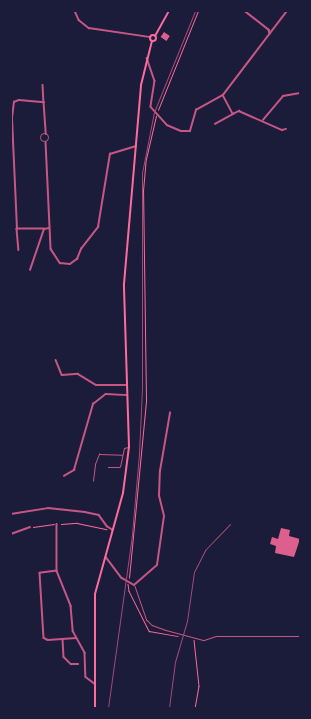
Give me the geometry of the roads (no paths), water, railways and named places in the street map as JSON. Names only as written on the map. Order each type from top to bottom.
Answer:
[{"type":"main road","points":[[95,708],[96,685],[94,604],[126,478],[129,447],[124,284],[136,146],[146,58],[152,41],[156,40],[155,36],[169,11]]},
{"type":"main road","points":[[152,41],[150,37],[155,36]]},
{"type":"street","points":[[75,11],[79,20],[89,28],[150,37]]},
{"type":"street","points":[[245,11],[269,30],[270,36]]},
{"type":"street","points":[[146,58],[155,81],[150,104],[157,115],[167,125],[181,131],[190,130],[196,110],[223,95],[270,36],[272,29],[287,11]]},
{"type":"street","points":[[43,85],[46,134],[49,137],[46,142],[49,228],[54,257],[60,263],[70,264],[78,259],[84,246],[98,227],[110,154],[136,146]]},
{"type":"street","points":[[263,120],[283,96],[300,93]]},
{"type":"street","points":[[223,95],[233,114]]},
{"type":"street","points":[[19,250],[12,115],[13,106],[18,100],[44,102]]},
{"type":"street","points":[[216,124],[239,111],[263,120],[282,130],[286,129]]},
{"type":"street","points":[[46,134],[41,138],[46,142]]},
{"type":"street","points":[[17,229],[49,228]]},
{"type":"street","points":[[30,270],[44,229]]},
{"type":"street","points":[[56,360],[62,375],[78,374],[96,385],[127,385]]},
{"type":"street","points":[[64,476],[74,470],[93,404],[106,394],[127,395]]},
{"type":"street","points":[[105,556],[128,582],[134,585],[158,562],[164,516],[159,496],[160,471],[170,413]]},
{"type":"street","points":[[11,514],[31,509],[58,508],[95,514],[113,530]]},
{"type":"street","points":[[57,524],[57,571],[71,606],[73,631],[86,653],[86,678],[91,684],[96,685]]},
{"type":"street","points":[[11,534],[30,527]]},
{"type":"street","points":[[57,571],[40,573],[44,638],[48,640],[77,638]]},
{"type":"street","points":[[63,639],[64,657],[71,664],[78,664]]},
{"type":"lane","points":[[108,467],[120,467],[124,448],[129,447]]},
{"type":"lane","points":[[93,481],[95,464],[100,454],[122,455]]},
{"type":"lane","points":[[134,585],[147,620],[152,625],[166,630],[201,640],[216,636],[300,636]]},
{"type":"railway","points":[[108,708],[132,534],[139,454],[142,387],[142,173],[154,112],[195,11]]},
{"type":"railway","points":[[169,708],[175,662],[187,621],[194,572],[205,550],[230,524]]}]
